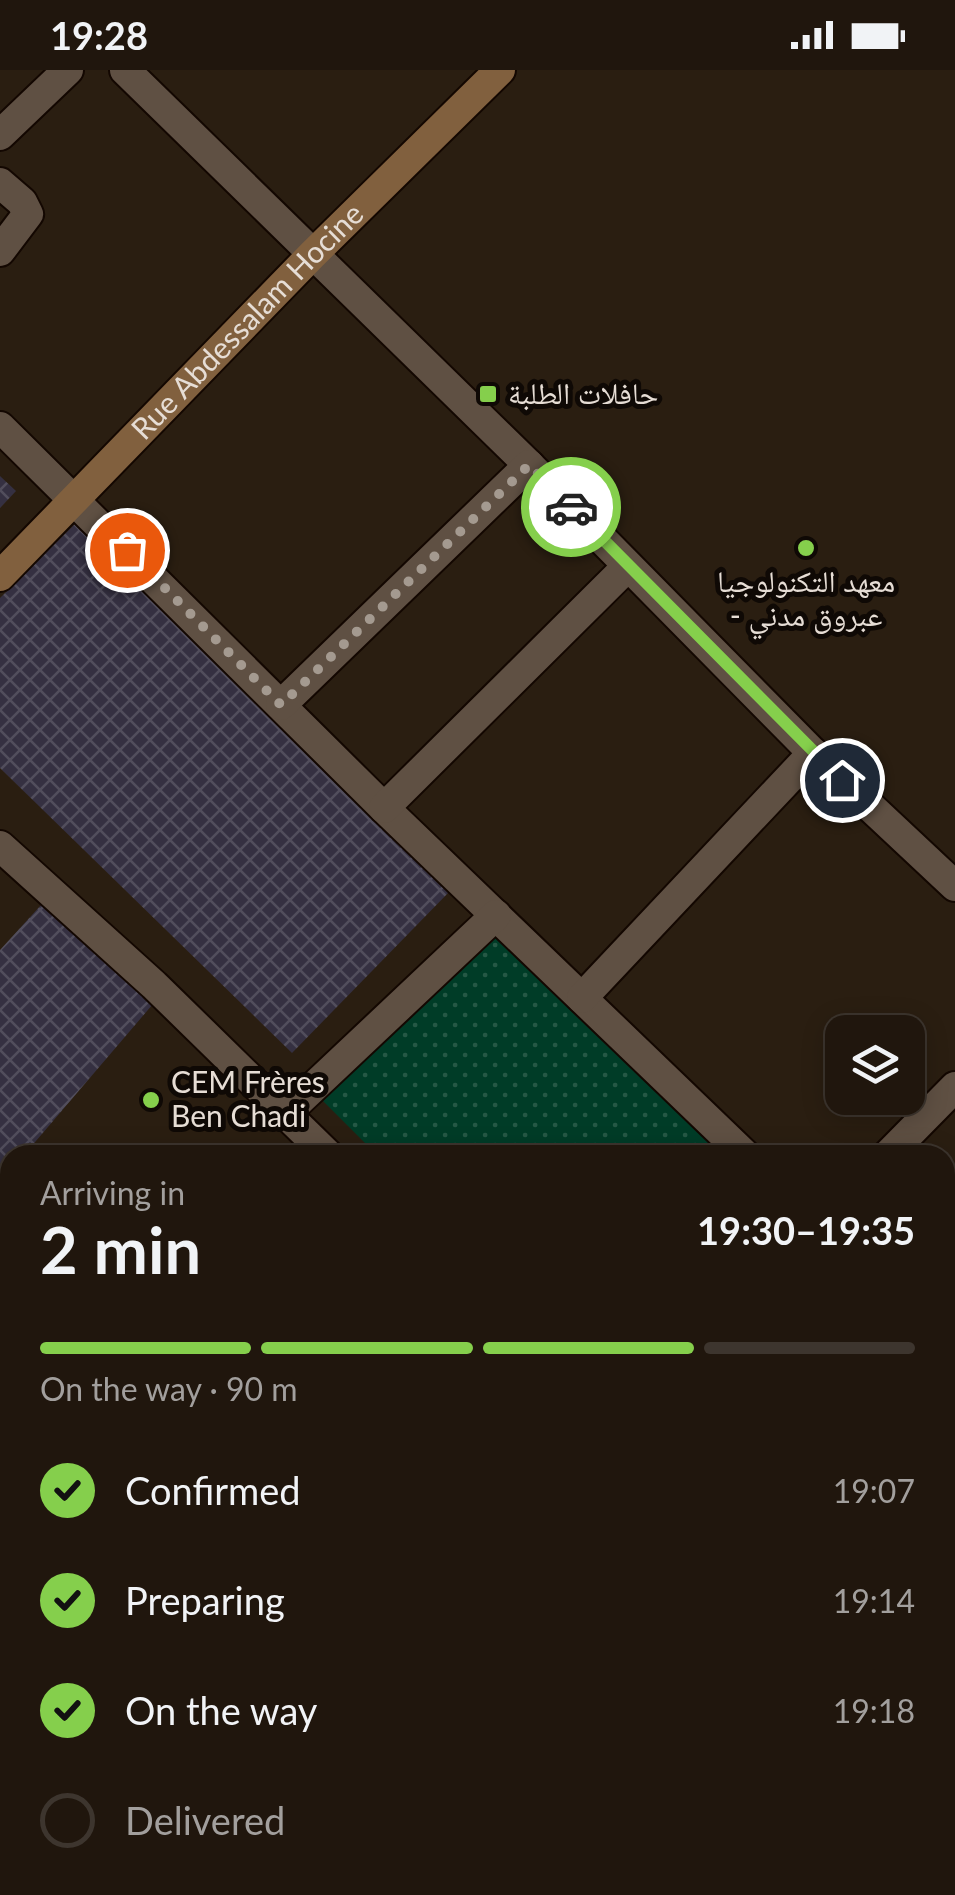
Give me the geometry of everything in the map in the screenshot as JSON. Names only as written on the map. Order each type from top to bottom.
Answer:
[{"type":"main road","name":"Rue Abdessalam Hocine","points":[[0,576],[312,255],[500,70]]},
{"type":"street","points":[[0,135],[68,70]]},
{"type":"street","points":[[124,70],[529,465],[813,753],[955,886]]},
{"type":"street","points":[[0,183],[22,202],[28,214],[0,252]]},
{"type":"street","points":[[0,427],[76,498],[384,808],[735,1145]]},
{"type":"street","points":[[281,705],[529,465]]},
{"type":"street","points":[[384,808],[628,566]]},
{"type":"street","points":[[582,998],[813,753]]},
{"type":"street","points":[[0,846],[318,1145]]},
{"type":"street","points":[[287,1112],[496,916]]},
{"type":"street","points":[[898,1145],[955,1087]]},
{"type":"green space","points":[[495,929],[711,1145],[367,1145],[320,1098]]},
{"type":"building","points":[[0,476],[16,491],[0,508]]},
{"type":"building","points":[[79,520],[450,891],[292,1053],[0,768],[0,598]]},
{"type":"building","points":[[42,904],[153,1004],[33,1145],[0,1145],[0,950]]},
{"type":"way so far","points":[[127,550],[281,705],[529,465],[571,507]]},
{"type":"place","name":"حافلات الطلبة","points":[[488,394]]},
{"type":"place","name":"معهد التكنولوجيا - عبروق مدني","points":[[806,548]]},
{"type":"place","name":"CEM Frères Ben Chadi","points":[[151,1100]]},
{"type":"route","points":[[571,507],[842,780]]}]
